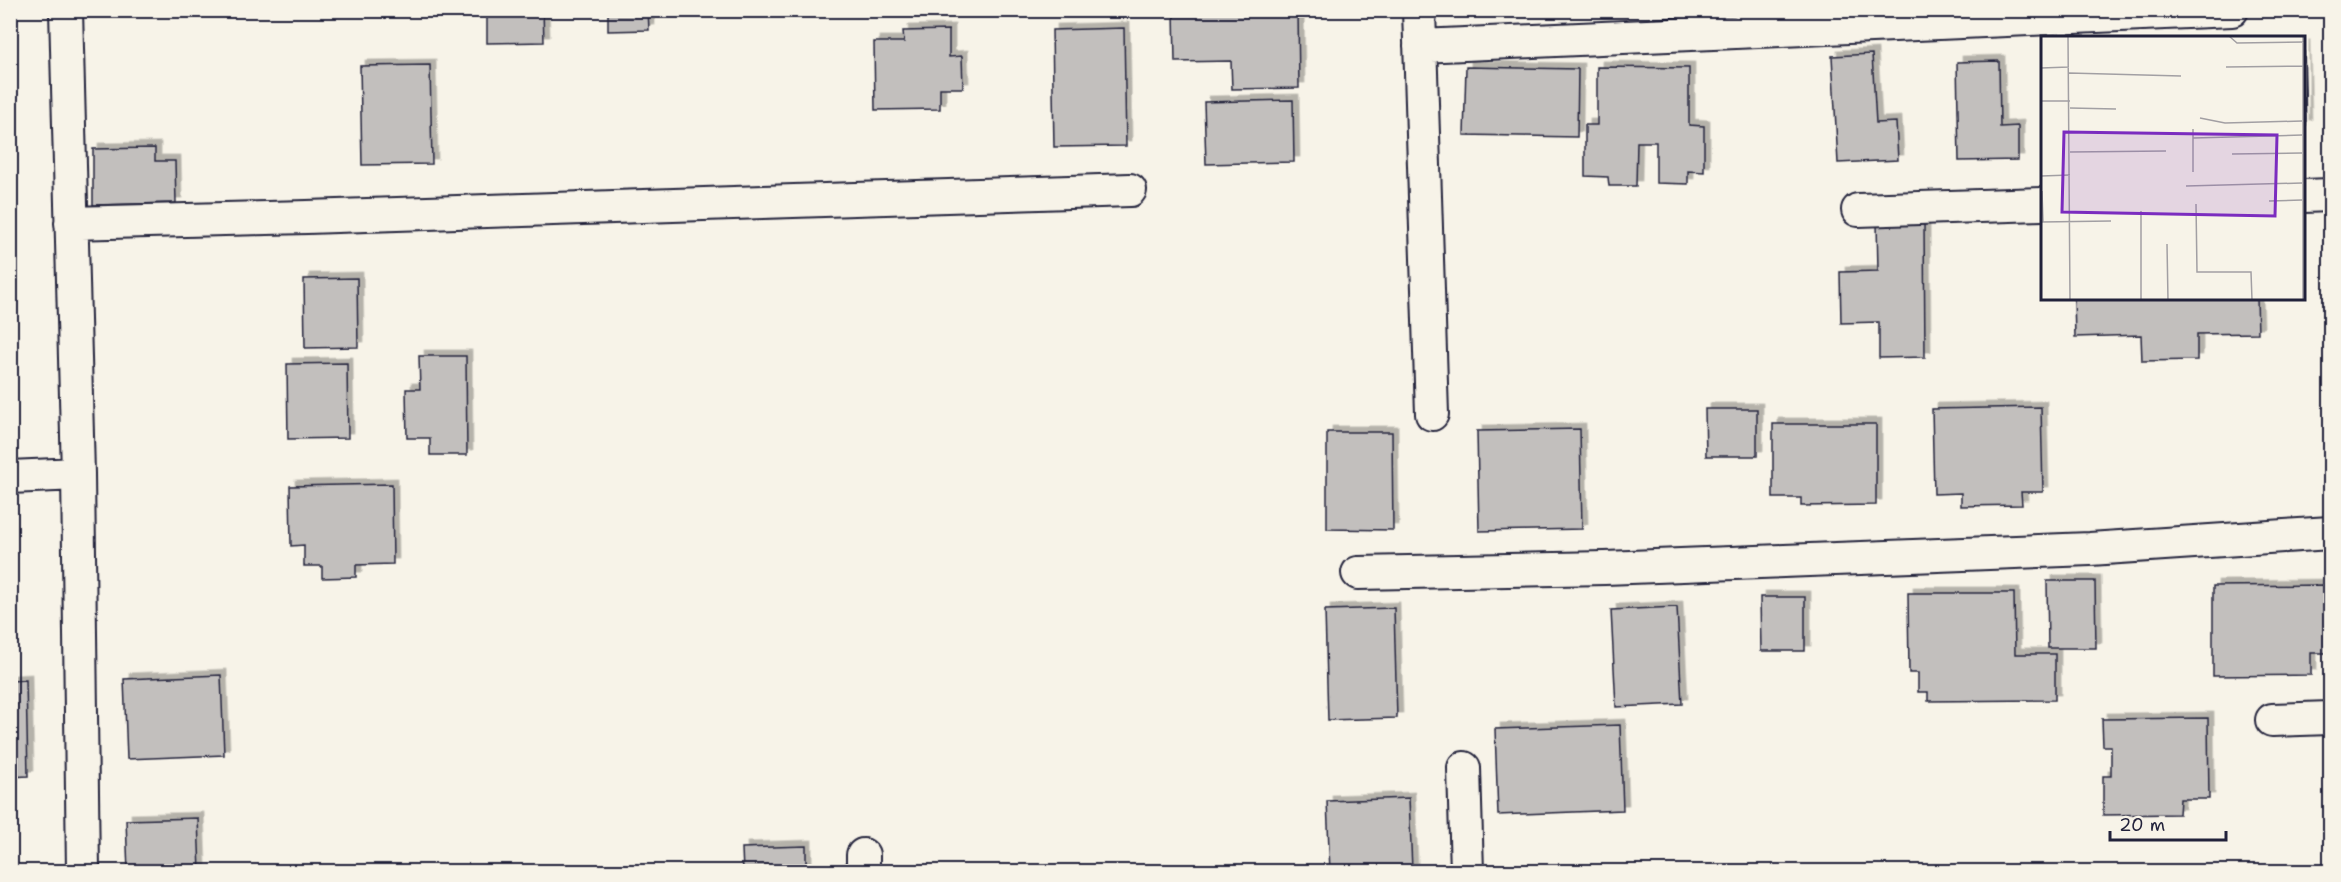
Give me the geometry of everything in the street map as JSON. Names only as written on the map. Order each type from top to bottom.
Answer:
[{"type":"street","points":[[66,10],[78,474],[83,872]]},
{"type":"street","points":[[1419,10],[1432,414]]},
{"type":"street","points":[[1420,46],[2232,10]]},
{"type":"street","points":[[72,223],[1130,190]]},
{"type":"street","points":[[2305,196],[2331,195]]},
{"type":"street","points":[[1858,210],[2041,204]]},
{"type":"street","points":[[10,477],[78,474]]},
{"type":"street","points":[[1358,573],[1605,568],[2055,550],[2331,533]]},
{"type":"street","points":[[2272,720],[2331,718]]},
{"type":"street","points":[[1464,768],[1467,872]]},
{"type":"building","points":[[487,10],[543,10],[544,42],[487,43]]},
{"type":"building","points":[[608,10],[648,10],[649,30],[608,31]]},
{"type":"building","points":[[1174,10],[1298,10],[1299,88],[1232,89],[1231,61],[1175,62]]},
{"type":"building","points":[[1124,28],[1126,146],[1054,147],[1052,30]]},
{"type":"building","points":[[949,30],[949,57],[962,56],[963,88],[940,88],[940,109],[875,110],[874,42],[904,42],[903,31]]},
{"type":"building","points":[[1872,54],[1876,123],[1896,122],[1898,160],[1838,163],[1832,56]]},
{"type":"building","points":[[1999,61],[2000,127],[2018,126],[2018,160],[1959,161],[1957,62]]},
{"type":"building","points":[[430,65],[432,164],[362,165],[360,66]]},
{"type":"building","points":[[1466,67],[1578,69],[1577,137],[1464,135]]},
{"type":"building","points":[[1597,67],[1689,68],[1689,125],[1704,126],[1704,172],[1688,171],[1688,184],[1656,183],[1656,142],[1637,142],[1636,186],[1609,186],[1608,177],[1585,176],[1585,125],[1597,125]]},
{"type":"building","points":[[1293,100],[1294,162],[1206,164],[1204,102]]},
{"type":"building","points":[[155,148],[155,161],[175,161],[176,203],[93,205],[93,149]]},
{"type":"building","points":[[1924,221],[1925,357],[1879,358],[1879,322],[1841,323],[1840,272],[1878,271],[1877,222]]},
{"type":"building","points":[[357,278],[358,347],[305,348],[304,279]]},
{"type":"building","points":[[2074,300],[2257,300],[2258,333],[2197,334],[2197,360],[2142,361],[2141,335],[2075,337]]},
{"type":"building","points":[[419,356],[466,356],[467,455],[430,455],[430,438],[407,438],[406,389],[420,389]]},
{"type":"building","points":[[347,363],[348,438],[288,439],[287,364]]},
{"type":"building","points":[[2041,407],[2043,492],[2021,492],[2022,505],[1961,506],[1961,493],[1934,494],[1932,409]]},
{"type":"building","points":[[1705,409],[1757,409],[1757,456],[1706,456]]},
{"type":"building","points":[[1773,424],[1876,424],[1876,505],[1801,506],[1801,498],[1773,498]]},
{"type":"building","points":[[1580,429],[1582,529],[1479,531],[1477,431]]},
{"type":"building","points":[[1327,432],[1392,432],[1393,530],[1327,529]]},
{"type":"building","points":[[392,484],[393,564],[356,565],[356,577],[322,578],[322,566],[304,566],[304,545],[291,546],[290,486]]},
{"type":"building","points":[[2047,581],[2095,581],[2096,648],[2048,648]]},
{"type":"building","points":[[2327,585],[2328,653],[2311,653],[2311,675],[2213,676],[2213,586]]},
{"type":"building","points":[[1908,593],[2014,593],[2015,654],[2055,654],[2055,700],[1928,701],[1928,692],[1918,692],[1918,673],[1909,673]]},
{"type":"building","points":[[1760,597],[1805,597],[1805,651],[1761,651]]},
{"type":"building","points":[[1677,607],[1682,704],[1616,707],[1611,610]]},
{"type":"building","points":[[1394,608],[1397,718],[1328,720],[1325,610]]},
{"type":"building","points":[[221,675],[224,755],[127,759],[124,679]]},
{"type":"building","points":[[26,680],[28,776],[10,777],[10,681]]},
{"type":"building","points":[[2208,718],[2209,799],[2180,799],[2179,814],[2103,815],[2103,776],[2111,776],[2111,746],[2103,746],[2102,719]]},
{"type":"building","points":[[1620,725],[1623,810],[1498,815],[1495,729]]},
{"type":"building","points":[[1409,798],[1412,869],[1330,872],[1327,801]]},
{"type":"building","points":[[198,818],[200,872],[128,872],[126,820]]},
{"type":"building","points":[[806,846],[806,872],[743,872],[742,848]]}]
